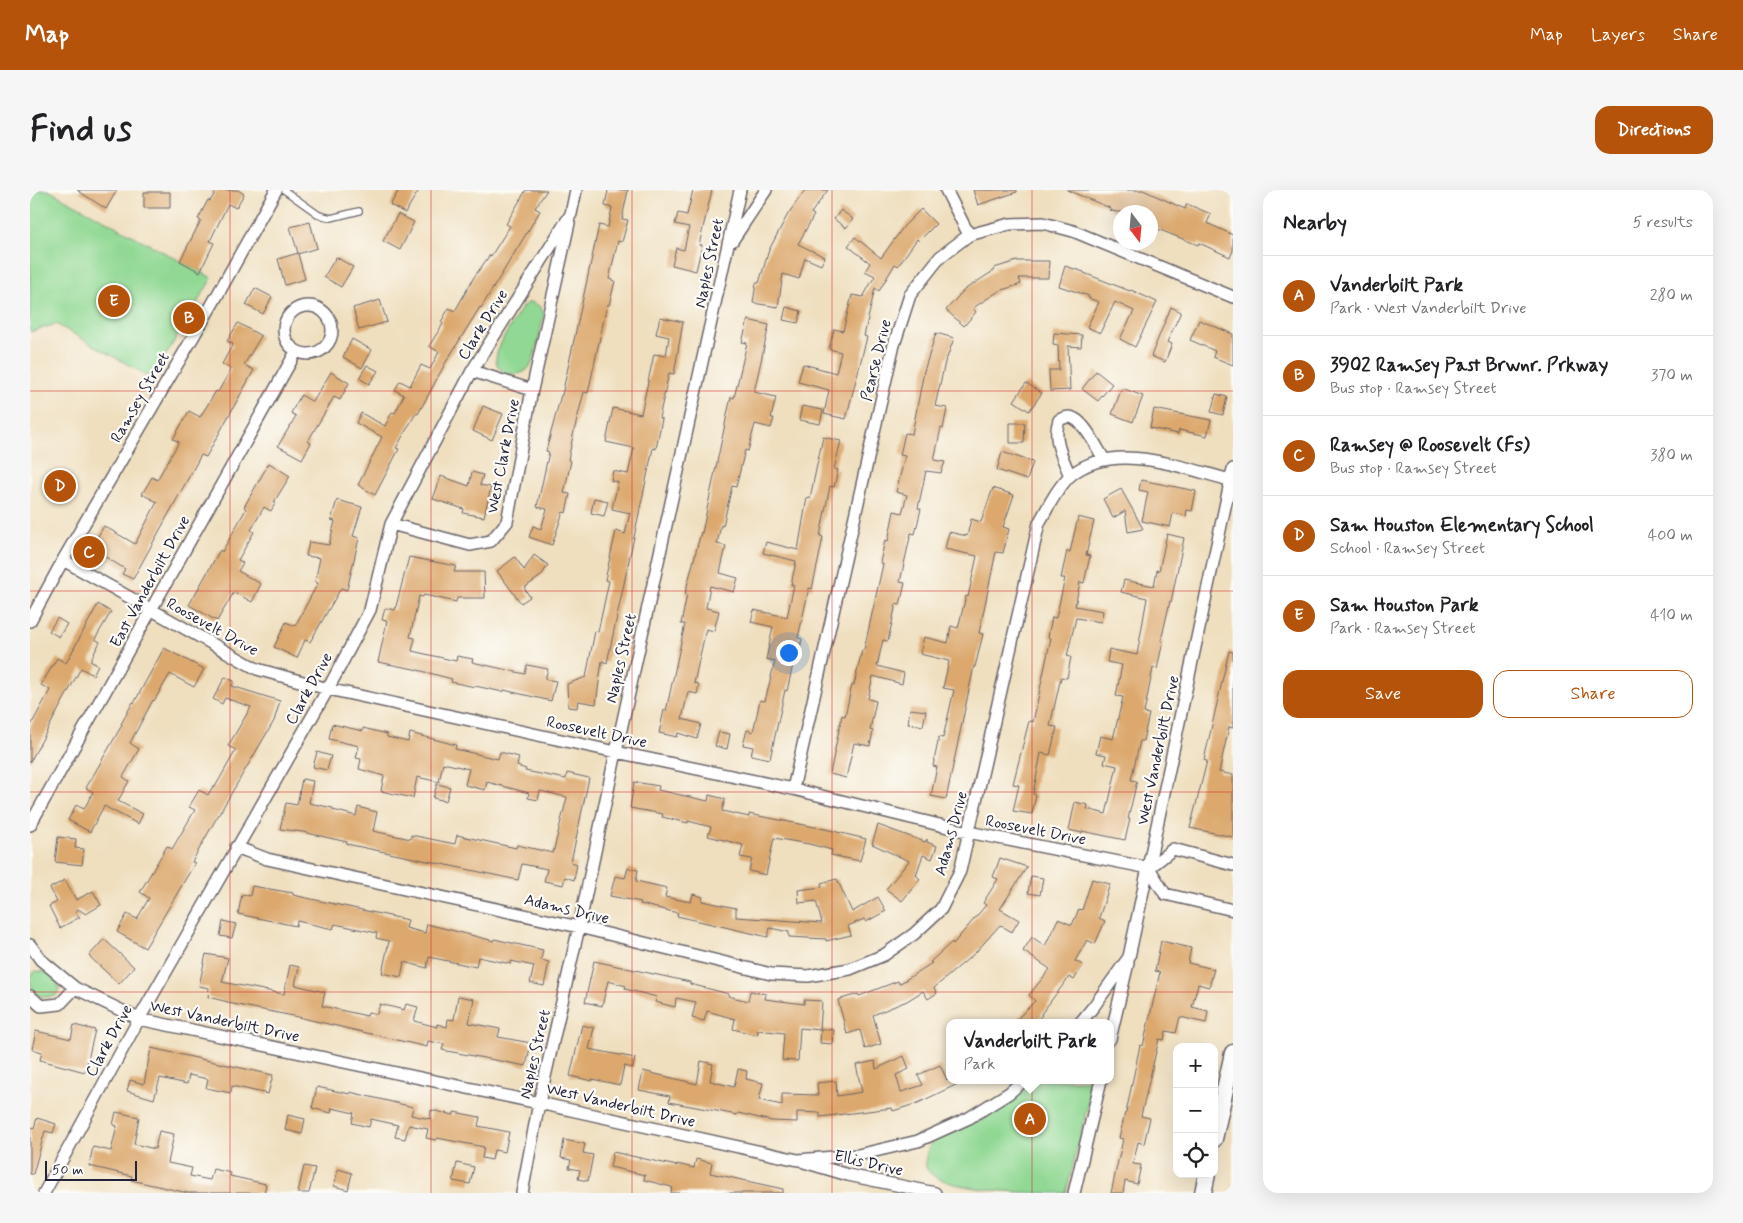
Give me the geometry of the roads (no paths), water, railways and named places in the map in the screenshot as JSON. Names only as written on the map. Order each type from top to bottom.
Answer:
[{"type":"main road","points":[[1216,1133],[1229,1091],[1233,1053]]},
{"type":"main road","points":[[1202,1193],[1206,1178]]},
{"type":"street","name":"Ramsey Street","points":[[30,621],[63,560],[213,303],[276,190]]},
{"type":"street","name":"Clark Drive","points":[[44,1193],[139,1019],[328,689],[370,610],[391,524],[472,370],[571,214],[576,190]]},
{"type":"street","name":"Naples Street","points":[[522,1193],[539,1103],[740,190]]},
{"type":"street","points":[[729,246],[766,190]]},
{"type":"street","points":[[946,190],[969,235]]},
{"type":"street","name":"West Clark Drive","points":[[391,524],[470,545],[491,541],[507,522],[532,390],[571,214]]},
{"type":"street","name":"Pearse Drive","points":[[792,789],[893,348],[910,295],[940,257],[969,235],[1010,224],[1043,223],[1081,234],[1233,297]]},
{"type":"street","points":[[306,306],[320,309],[325,313],[332,325],[332,332],[327,345],[316,353],[309,355],[296,352],[286,342],[284,335],[285,322],[288,316],[293,311],[306,306]]},
{"type":"street","name":"East Vanderbilt Drive","points":[[30,825],[296,352]]},
{"type":"street","name":"West Clark Drive","points":[[472,370],[532,390]]},
{"type":"street","points":[[1070,476],[1057,442],[1056,429],[1059,420],[1068,417],[1075,419],[1083,427],[1104,459]]},
{"type":"street","name":"Adams Drive","points":[[236,847],[267,859],[579,927],[771,974],[808,976],[850,969],[884,955],[914,934],[941,909],[960,871],[1039,523],[1053,498],[1070,476],[1085,466],[1104,459],[1151,459],[1230,480]]},
{"type":"street","name":"West Vanderbilt Drive","points":[[1083,1019],[1129,957],[1233,469]]},
{"type":"street","name":"Roosevelt Drive","points":[[63,560],[257,670],[328,689],[792,789],[968,832],[1149,868]]},
{"type":"street","points":[[1233,864],[1173,849],[1149,868],[1165,894],[1233,910]]},
{"type":"street","points":[[31,951],[75,988],[139,1019]]},
{"type":"street","points":[[1114,1023],[1129,957]]},
{"type":"street","points":[[30,996],[42,1006],[60,1004],[75,988]]},
{"type":"street","name":"West Vanderbilt Drive","points":[[139,1019],[539,1103],[798,1160],[858,1155],[918,1141],[969,1118],[1009,1093],[1019,1084]]},
{"type":"street","points":[[1074,1193],[1099,1084]]},
{"type":"street","name":"Ellis Drive","points":[[798,1160],[848,1175],[934,1193]]},
{"type":"lane","points":[[284,190],[319,215],[331,218],[359,211]]},
{"type":"place","name":"Sam Houston Park","points":[[114,301]]},
{"type":"place","name":"3902 Ramsey Past Brwnr. Prkway","points":[[189,318]]},
{"type":"place","name":"Sam Houston Elementary School","points":[[60,486]]},
{"type":"place","name":"Ramsey @ Roosevelt (Fs)","points":[[89,552]]},
{"type":"place","name":"Vanderbilt Park","points":[[1030,1119]]}]
